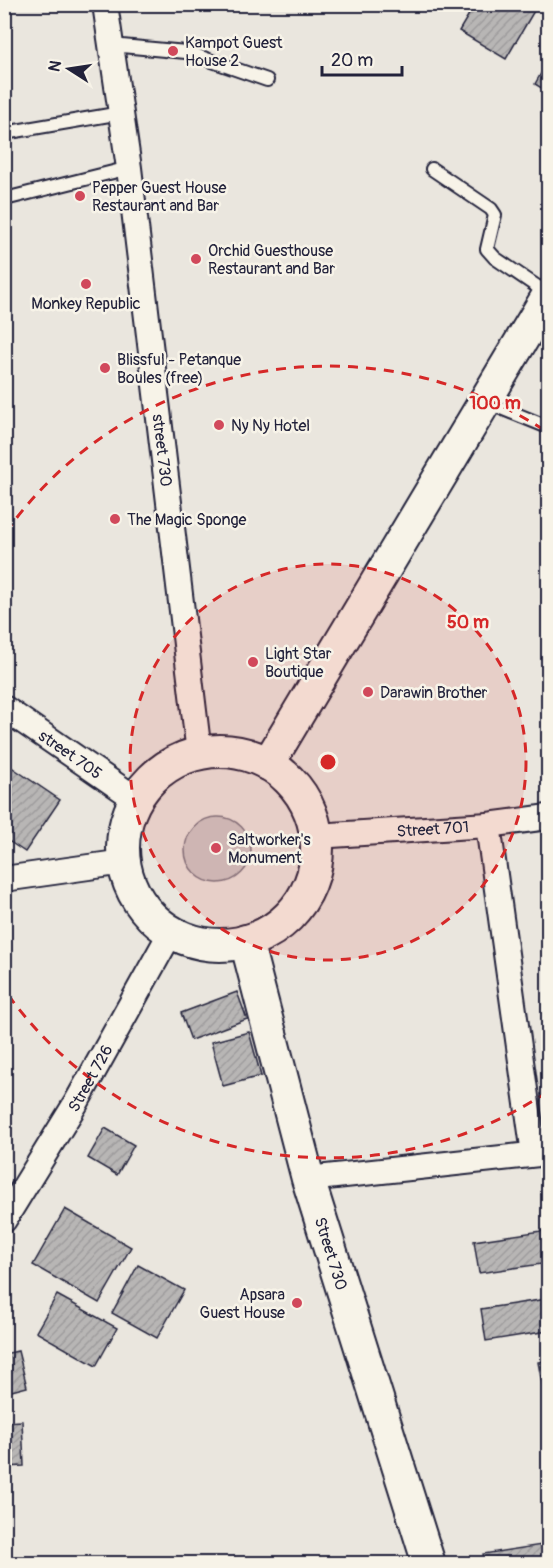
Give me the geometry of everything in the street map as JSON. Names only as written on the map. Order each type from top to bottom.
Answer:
[{"type":"street","name":"street 730","points":[[105,4],[129,168],[199,753]]},
{"type":"street","points":[[268,764],[549,295]]},
{"type":"street","name":"street 705","points":[[4,708],[136,799]]},
{"type":"street","points":[[232,751],[268,764],[281,773],[298,792],[310,813],[315,837],[313,872],[298,904],[280,924],[246,941],[212,945],[186,939],[171,932],[152,918],[135,896],[124,862],[125,830],[136,799],[148,783],[166,767],[199,753],[232,751]]},
{"type":"street","name":"Street 701","points":[[315,837],[488,825],[549,817]]},
{"type":"street","points":[[308,1179],[541,1154],[488,825]]},
{"type":"street","points":[[4,879],[124,862]]},
{"type":"street","name":"Street 726","points":[[4,1220],[76,1103],[171,932]]},
{"type":"street","name":"Street 730","points":[[246,941],[308,1179],[429,1563]]},
{"type":"lane","points":[[111,45],[186,52],[267,80]]},
{"type":"lane","points":[[4,133],[121,113]]},
{"type":"lane","points":[[5,199],[129,168]]},
{"type":"lane","points":[[432,169],[491,208],[495,215],[487,249],[495,258],[549,295]]},
{"type":"lane","points":[[485,402],[549,427]]},
{"type":"shaded area","points":[[211,817],[225,817],[237,822],[246,831],[251,850],[249,863],[242,874],[225,883],[211,883],[199,878],[190,869],[185,857],[185,843],[190,831],[199,822]]},
{"type":"building","points":[[475,4],[538,4],[506,59],[459,31]]},
{"type":"building","points":[[548,61],[548,92],[535,84]]},
{"type":"building","points":[[4,762],[60,800],[25,852],[10,842],[4,844]]},
{"type":"building","points":[[237,992],[247,1019],[191,1040],[181,1013]]},
{"type":"building","points":[[249,1032],[261,1076],[223,1086],[211,1042]]},
{"type":"building","points":[[105,1128],[134,1145],[117,1175],[88,1158]]},
{"type":"building","points":[[65,1209],[131,1247],[99,1303],[33,1265]]},
{"type":"building","points":[[548,1230],[548,1331],[486,1341],[481,1309],[546,1299],[541,1264],[479,1273],[474,1241]]},
{"type":"building","points":[[138,1265],[184,1290],[157,1338],[112,1313]]},
{"type":"building","points":[[57,1295],[117,1328],[96,1366],[36,1332]]},
{"type":"building","points":[[18,1351],[27,1387],[4,1393],[4,1354]]},
{"type":"building","points":[[548,1360],[548,1415],[538,1362]]},
{"type":"building","points":[[22,1421],[24,1466],[4,1467],[4,1422]]},
{"type":"building","points":[[548,1544],[548,1564],[485,1564],[483,1554]]},
{"type":"place","name":"Kampot Guest House 2","points":[[173,51]]},
{"type":"place","name":"Pepper Guest House Restaurant and Bar","points":[[80,196]]},
{"type":"place","name":"Orchid Guesthouse Restaurant and Bar","points":[[196,259]]},
{"type":"place","name":"Monkey Republic","points":[[86,284]]},
{"type":"place","name":"Blissful - Petanque Boules (free)","points":[[105,368]]},
{"type":"place","name":"Ny Ny Hotel","points":[[219,425]]},
{"type":"place","name":"The Magic Sponge","points":[[115,519]]},
{"type":"place","name":"Light Star Boutique","points":[[253,662]]},
{"type":"place","name":"Darawin Brother","points":[[368,692]]},
{"type":"place","name":"Saltworker's Monument","points":[[216,848]]},
{"type":"place","name":"Apsara Guest House","points":[[297,1303]]}]
